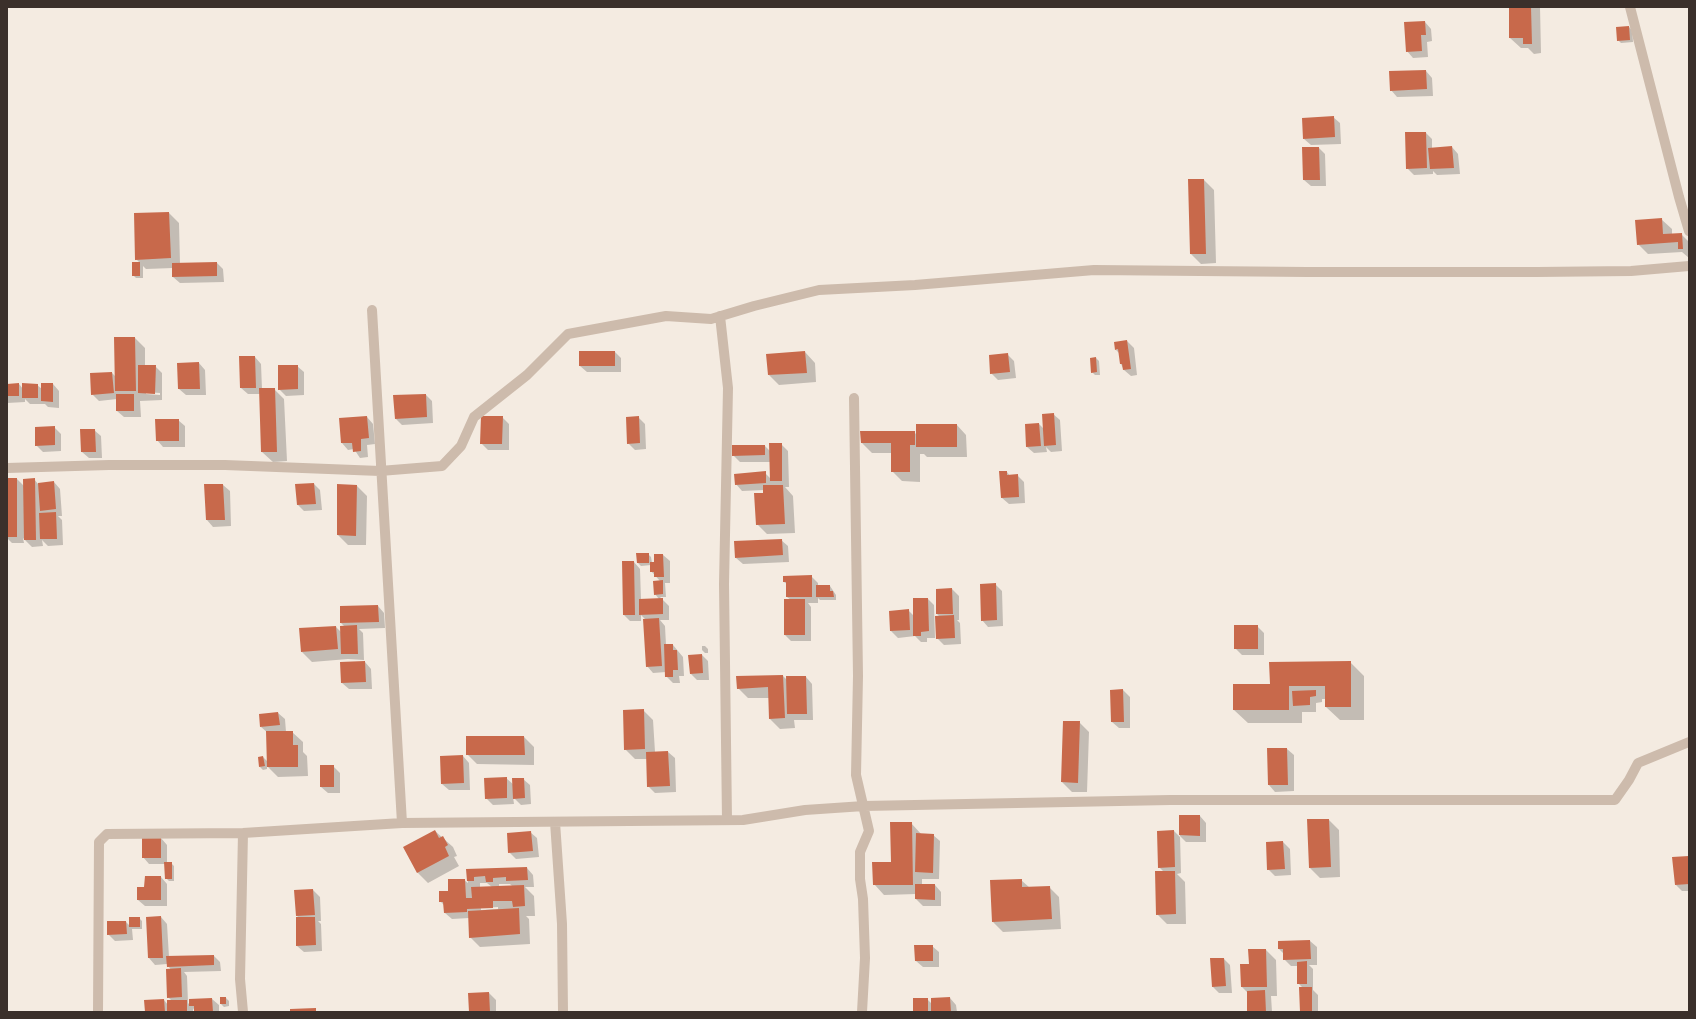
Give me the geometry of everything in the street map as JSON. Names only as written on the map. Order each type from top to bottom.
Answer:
[{"type":"street","points":[[1630,7],[1689,231]]},
{"type":"street","points":[[7,468],[109,465],[225,465],[380,471],[442,466],[461,446],[474,417],[527,375],[568,334],[666,316],[712,319],[754,306],[819,290],[915,285],[1094,270],[1537,272],[1631,270],[1689,266]]},
{"type":"street","points":[[372,310],[380,471],[402,823]]},
{"type":"street","points":[[720,316],[728,388],[724,584],[727,820]]},
{"type":"street","points":[[854,398],[858,668],[856,775],[870,831],[860,852],[860,879],[863,900],[865,958],[862,1012]]},
{"type":"street","points":[[98,1012],[99,842],[107,834],[244,833],[402,823],[743,820],[805,810],[864,806],[1178,800],[1615,800],[1629,780],[1638,763],[1689,742]]},
{"type":"street","points":[[555,822],[562,924],[563,1012]]},
{"type":"street","points":[[243,1012],[240,979],[244,833]]},
{"type":"building","points":[[1509,7],[1531,7],[1532,44],[1523,44],[1523,38],[1509,38]]},
{"type":"building","points":[[1425,21],[1426,35],[1421,35],[1422,51],[1406,52],[1404,22]]},
{"type":"building","points":[[1629,26],[1630,40],[1617,41],[1616,27]]},
{"type":"building","points":[[1426,70],[1427,89],[1390,91],[1389,71]]},
{"type":"building","points":[[1334,116],[1335,137],[1303,139],[1302,118]]},
{"type":"building","points":[[1405,132],[1426,132],[1427,168],[1406,169]]},
{"type":"building","points":[[1452,146],[1454,168],[1430,169],[1428,148]]},
{"type":"building","points":[[1302,147],[1319,147],[1320,180],[1303,180]]},
{"type":"building","points":[[1188,179],[1204,179],[1206,254],[1190,254]]},
{"type":"building","points":[[169,212],[171,258],[135,260],[134,213]]},
{"type":"building","points":[[1662,218],[1663,234],[1682,233],[1683,249],[1678,249],[1678,242],[1637,245],[1635,220]]},
{"type":"building","points":[[132,262],[140,262],[140,276],[132,276]]},
{"type":"building","points":[[217,262],[217,276],[172,277],[172,263]]},
{"type":"building","points":[[114,337],[135,337],[136,391],[115,391]]},
{"type":"building","points":[[1127,340],[1131,369],[1123,370],[1122,364],[1120,364],[1118,349],[1115,350],[1114,342]]},
{"type":"building","points":[[579,351],[615,351],[615,366],[579,366]]},
{"type":"building","points":[[805,351],[807,373],[768,375],[766,354]]},
{"type":"building","points":[[1008,353],[1010,372],[990,374],[989,355]]},
{"type":"building","points":[[239,356],[255,356],[256,388],[240,388]]},
{"type":"building","points":[[1096,357],[1097,372],[1091,373],[1090,358]]},
{"type":"building","points":[[199,362],[200,389],[178,389],[177,363]]},
{"type":"building","points":[[138,365],[156,365],[155,394],[138,393]]},
{"type":"building","points":[[278,365],[298,365],[298,389],[278,390]]},
{"type":"building","points":[[112,372],[114,393],[91,395],[90,373]]},
{"type":"building","points":[[19,383],[19,396],[7,396],[7,384]]},
{"type":"building","points":[[22,383],[38,384],[38,398],[22,398]]},
{"type":"building","points":[[41,383],[53,383],[53,402],[41,401]]},
{"type":"building","points":[[259,388],[275,388],[277,452],[261,452]]},
{"type":"building","points":[[116,394],[134,394],[134,411],[116,411]]},
{"type":"building","points":[[426,394],[427,417],[395,419],[393,395]]},
{"type":"building","points":[[1054,413],[1056,445],[1044,446],[1042,414]]},
{"type":"building","points":[[367,416],[369,438],[361,439],[361,451],[353,452],[352,443],[341,443],[339,418]]},
{"type":"building","points":[[481,416],[503,416],[502,444],[480,444]]},
{"type":"building","points":[[639,416],[640,443],[627,444],[626,417]]},
{"type":"building","points":[[155,419],[179,419],[179,441],[156,441]]},
{"type":"building","points":[[1039,423],[1041,446],[1026,447],[1025,424]]},
{"type":"building","points":[[916,424],[957,424],[957,447],[916,447]]},
{"type":"building","points":[[55,426],[55,445],[35,446],[35,427]]},
{"type":"building","points":[[80,429],[95,429],[96,452],[81,452]]},
{"type":"building","points":[[860,431],[915,431],[915,445],[910,445],[910,472],[891,472],[891,443],[861,443]]},
{"type":"building","points":[[769,443],[782,443],[782,481],[770,481]]},
{"type":"building","points":[[732,445],[765,445],[765,455],[732,456]]},
{"type":"building","points":[[766,471],[766,483],[735,485],[734,474]]},
{"type":"building","points":[[999,471],[1007,471],[1007,475],[1018,474],[1019,497],[1001,498]]},
{"type":"building","points":[[7,478],[17,478],[17,537],[7,537]]},
{"type":"building","points":[[35,478],[36,540],[24,540],[23,479]]},
{"type":"building","points":[[54,481],[56,509],[40,511],[38,483]]},
{"type":"building","points":[[314,483],[316,504],[297,505],[295,484]]},
{"type":"building","points":[[204,484],[223,484],[225,520],[206,520]]},
{"type":"building","points":[[337,484],[357,485],[356,536],[337,535]]},
{"type":"building","points":[[763,485],[783,485],[785,524],[756,525],[754,493],[763,493]]},
{"type":"building","points":[[56,512],[57,539],[40,539],[39,513]]},
{"type":"building","points":[[782,539],[783,555],[735,558],[734,541]]},
{"type":"building","points":[[636,553],[649,553],[649,563],[637,563]]},
{"type":"building","points":[[654,554],[663,554],[664,577],[654,577],[654,572],[650,572],[650,562],[654,562]]},
{"type":"building","points":[[622,561],[634,561],[635,615],[623,615]]},
{"type":"building","points":[[812,575],[812,597],[786,597],[786,582],[783,582],[783,576]]},
{"type":"building","points":[[663,580],[663,594],[654,595],[653,581]]},
{"type":"building","points":[[996,583],[997,620],[981,621],[980,584]]},
{"type":"building","points":[[816,585],[830,585],[830,591],[833,591],[834,597],[816,597]]},
{"type":"building","points":[[952,588],[953,614],[936,614],[936,589]]},
{"type":"building","points":[[663,598],[663,614],[639,615],[639,599]]},
{"type":"building","points":[[913,598],[928,598],[929,631],[921,632],[921,636],[913,636]]},
{"type":"building","points":[[784,599],[805,599],[805,635],[784,635]]},
{"type":"building","points":[[378,605],[379,622],[340,623],[340,606]]},
{"type":"building","points":[[909,609],[910,630],[890,631],[889,611]]},
{"type":"building","points":[[954,615],[955,638],[936,639],[935,616]]},
{"type":"building","points":[[659,618],[662,666],[646,667],[643,619]]},
{"type":"building","points":[[357,625],[358,654],[341,654],[340,626]]},
{"type":"building","points":[[1234,625],[1258,625],[1258,649],[1234,649]]},
{"type":"building","points":[[336,626],[338,649],[301,652],[299,628]]},
{"type":"building","points":[[664,644],[673,644],[673,650],[677,650],[678,670],[673,670],[673,677],[665,677]]},
{"type":"building","points":[[702,654],[703,673],[690,674],[688,655]]},
{"type":"building","points":[[365,661],[366,682],[341,683],[340,662]]},
{"type":"building","points":[[1351,661],[1351,707],[1325,707],[1325,686],[1289,686],[1289,710],[1233,710],[1233,684],[1270,684],[1269,662]]},
{"type":"building","points":[[783,675],[785,718],[769,719],[768,687],[737,689],[736,676]]},
{"type":"building","points":[[786,676],[806,676],[807,714],[787,714]]},
{"type":"building","points":[[1123,689],[1124,722],[1111,722],[1110,690]]},
{"type":"building","points":[[1316,690],[1316,696],[1310,697],[1310,705],[1293,706],[1292,691]]},
{"type":"building","points":[[644,709],[645,749],[624,750],[623,710]]},
{"type":"building","points":[[278,712],[280,725],[260,727],[259,714]]},
{"type":"building","points":[[1063,721],[1080,721],[1078,783],[1061,782]]},
{"type":"building","points":[[266,731],[293,731],[293,745],[298,745],[298,767],[267,767]]},
{"type":"building","points":[[466,736],[524,736],[525,755],[466,755]]},
{"type":"building","points":[[1267,748],[1287,748],[1288,785],[1268,785]]},
{"type":"building","points":[[668,751],[670,786],[647,787],[646,752]]},
{"type":"building","points":[[463,755],[464,783],[441,784],[440,756]]},
{"type":"building","points":[[263,756],[265,766],[259,767],[258,757]]},
{"type":"building","points":[[320,765],[334,765],[334,787],[320,787]]},
{"type":"building","points":[[507,777],[507,798],[485,799],[484,778]]},
{"type":"building","points":[[512,778],[524,778],[525,798],[513,799]]},
{"type":"building","points":[[1179,815],[1200,815],[1200,836],[1179,835]]},
{"type":"building","points":[[1307,819],[1329,819],[1331,867],[1309,868]]},
{"type":"building","points":[[890,822],[912,822],[913,885],[873,885],[872,862],[891,862]]},
{"type":"building","points":[[435,830],[439,838],[443,836],[448,845],[445,847],[449,856],[417,873],[403,847]]},
{"type":"building","points":[[1174,830],[1175,867],[1158,868],[1157,831]]},
{"type":"building","points":[[531,831],[533,851],[508,853],[507,833]]},
{"type":"building","points":[[916,833],[934,834],[933,873],[915,872]]},
{"type":"building","points":[[142,837],[161,837],[161,858],[142,858]]},
{"type":"building","points":[[1283,841],[1285,869],[1267,870],[1266,842]]},
{"type":"building","points":[[1689,856],[1689,884],[1675,885],[1672,857]]},
{"type":"building","points":[[164,862],[172,862],[172,879],[165,879]]},
{"type":"building","points":[[527,867],[528,880],[506,881],[506,877],[493,878],[493,882],[486,882],[485,876],[474,877],[474,881],[467,881],[466,869]]},
{"type":"building","points":[[1155,871],[1175,871],[1176,914],[1156,915]]},
{"type":"building","points":[[145,876],[161,876],[161,900],[137,900],[137,887],[144,887]]},
{"type":"building","points":[[448,879],[465,879],[466,898],[472,898],[471,887],[524,885],[525,906],[513,907],[512,901],[493,901],[493,908],[467,909],[467,912],[444,913],[443,902],[439,902],[439,891],[448,891]]},
{"type":"building","points":[[1022,879],[1022,887],[1050,886],[1052,919],[992,922],[990,880]]},
{"type":"building","points":[[915,884],[935,884],[935,900],[915,899]]},
{"type":"building","points":[[313,889],[315,915],[296,916],[294,890]]},
{"type":"building","points":[[519,908],[520,934],[469,938],[468,911]]},
{"type":"building","points":[[161,916],[163,958],[148,958],[146,917]]},
{"type":"building","points":[[129,917],[140,917],[140,927],[129,927]]},
{"type":"building","points":[[296,917],[315,917],[316,945],[296,946]]},
{"type":"building","points":[[107,921],[126,921],[127,934],[107,935]]},
{"type":"building","points":[[1310,940],[1311,959],[1283,960],[1283,949],[1278,949],[1278,941]]},
{"type":"building","points":[[914,945],[933,945],[933,961],[915,961]]},
{"type":"building","points":[[1248,949],[1266,949],[1267,987],[1241,987],[1240,964],[1249,964]]},
{"type":"building","points":[[214,955],[214,965],[167,967],[166,956]]},
{"type":"building","points":[[1210,958],[1224,958],[1226,986],[1212,987]]},
{"type":"building","points":[[1307,961],[1307,984],[1297,984],[1297,962]]},
{"type":"building","points":[[181,968],[182,997],[167,998],[166,969]]},
{"type":"building","points":[[1299,987],[1312,987],[1312,1012],[1300,1012]]},
{"type":"building","points":[[1265,990],[1266,1012],[1247,1012],[1247,991]]},
{"type":"building","points":[[489,992],[490,1012],[469,1012],[468,993]]},
{"type":"building","points":[[220,997],[226,997],[226,1004],[220,1004]]},
{"type":"building","points":[[950,997],[951,1012],[931,1012],[931,998]]},
{"type":"building","points":[[212,998],[213,1012],[194,1012],[194,1006],[189,1006],[189,999]]},
{"type":"building","points":[[913,998],[928,998],[928,1012],[913,1012]]},
{"type":"building","points":[[164,999],[165,1012],[145,1012],[144,1000]]},
{"type":"building","points":[[167,1000],[187,1000],[187,1012],[167,1012]]},
{"type":"building","points":[[316,1008],[316,1012],[290,1012],[290,1009]]}]
